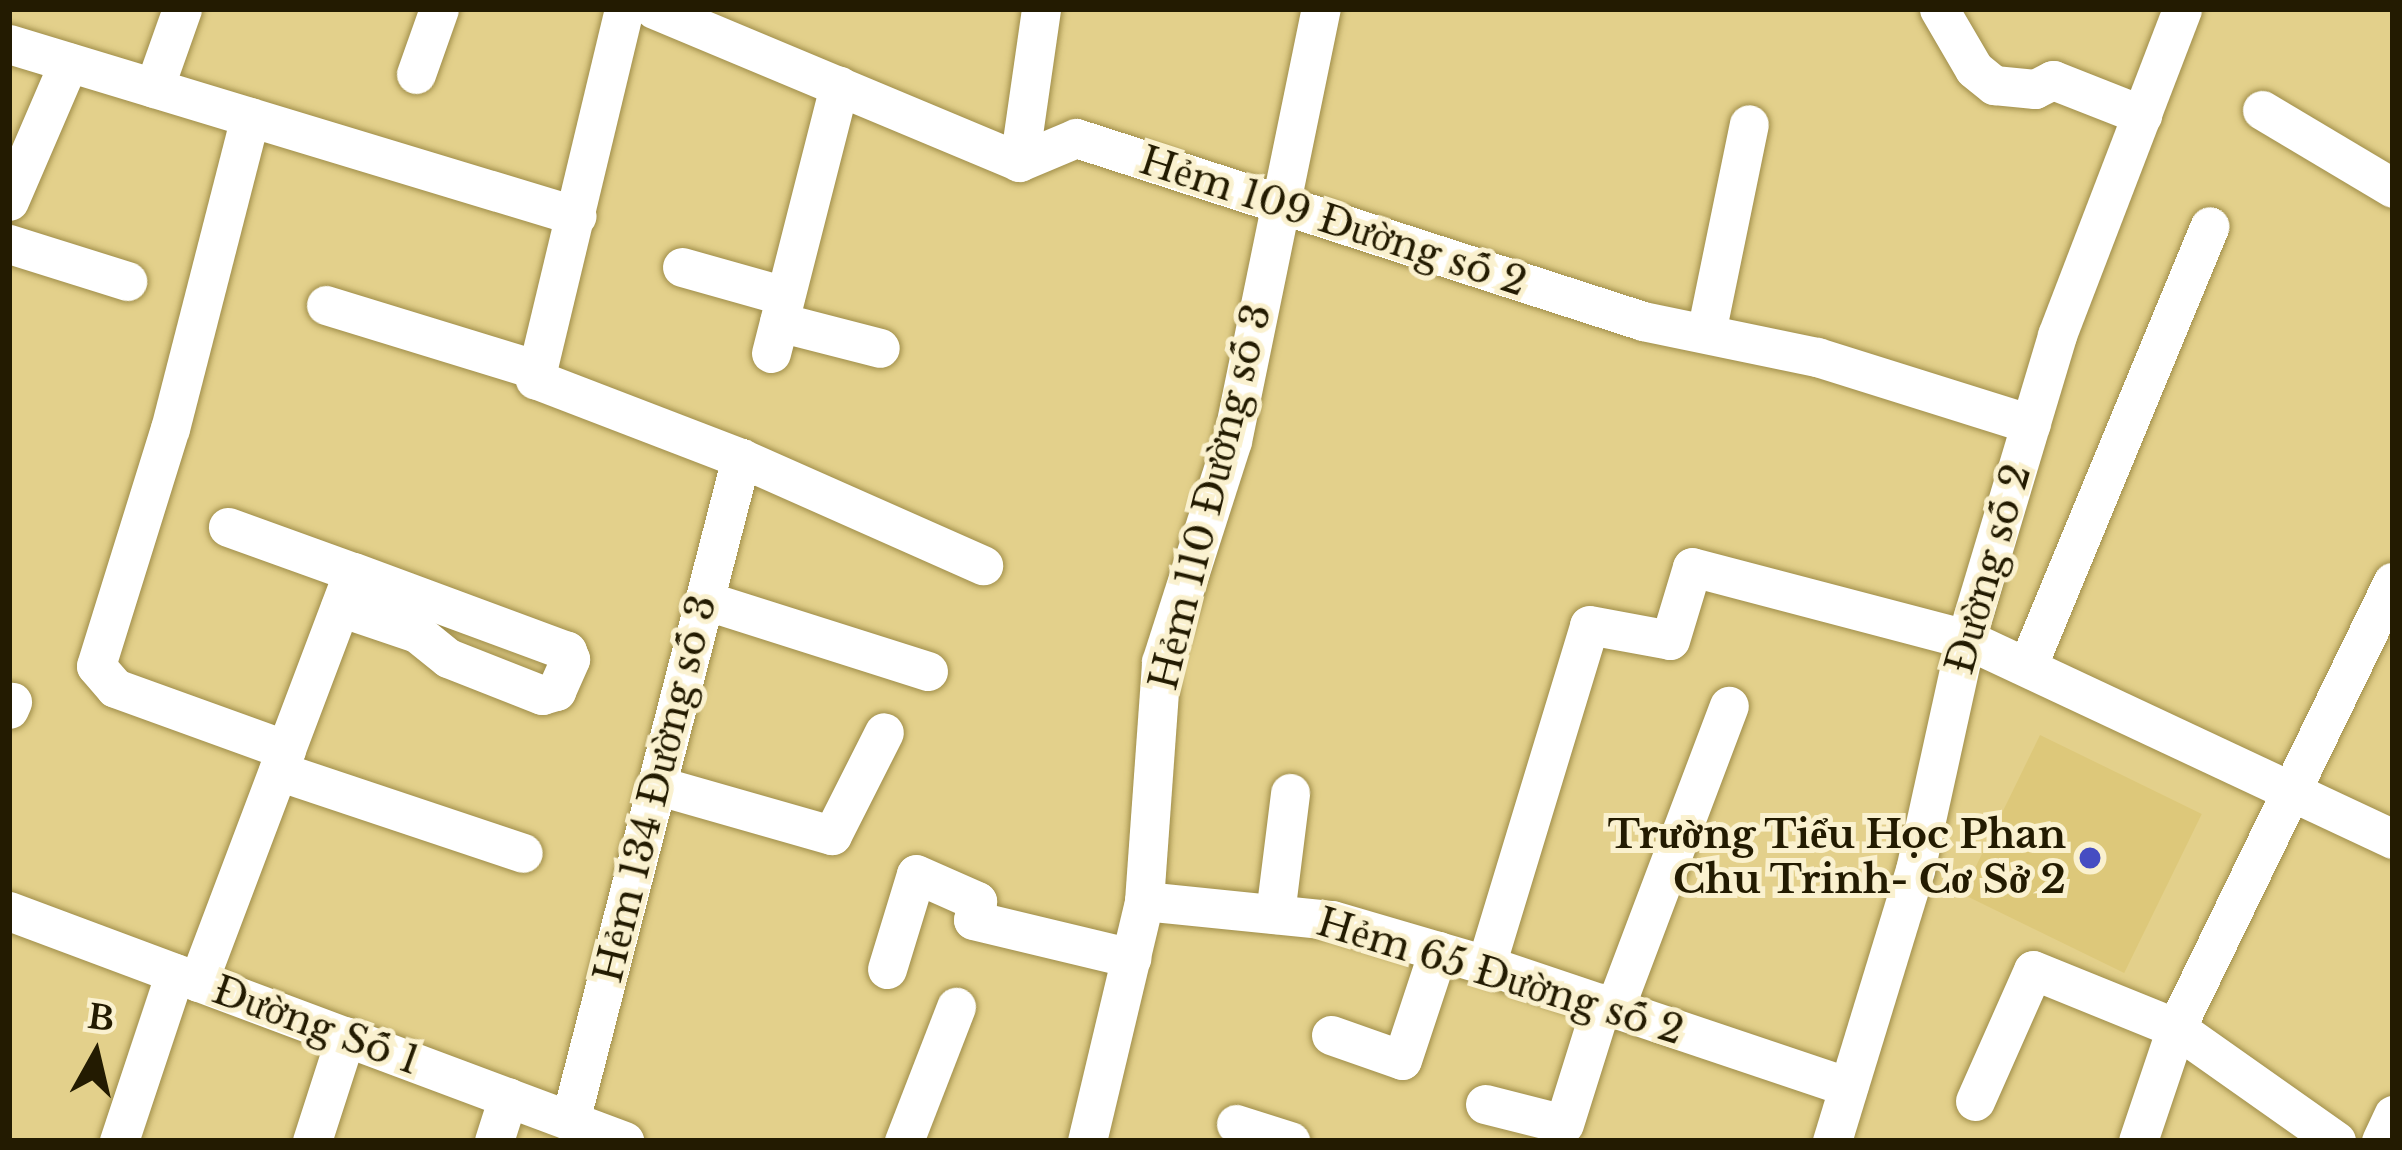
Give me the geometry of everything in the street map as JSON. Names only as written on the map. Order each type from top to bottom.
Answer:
[{"type":"street","points":[[154,88],[182,9]]},
{"type":"street","points":[[416,74],[439,9]]},
{"type":"street","points":[[624,9],[578,216],[535,379],[741,458],[982,565]]},
{"type":"street","points":[[654,9],[1019,162],[1041,9]]},
{"type":"street","name":"Hẻm 110 Đường số 3","points":[[1088,1141],[1144,901],[1160,662],[1232,441],[1321,9]]},
{"type":"street","points":[[1939,9],[1974,68],[1994,85],[2035,88],[2053,80],[2141,115]]},
{"type":"street","name":"Đường số 2","points":[[1832,1141],[1915,871],[1966,639],[2057,335],[2182,9]]},
{"type":"street","points":[[9,44],[578,216]]},
{"type":"street","points":[[9,201],[68,62]]},
{"type":"street","points":[[778,324],[838,86]]},
{"type":"street","points":[[2262,110],[2393,188]]},
{"type":"street","points":[[250,117],[170,428],[96,666],[115,688],[282,760],[523,853]]},
{"type":"street","points":[[1706,333],[1748,124]]},
{"type":"street","name":"Hẻm 109 Đường số 2","points":[[1019,162],[1076,138],[1643,321],[1817,357],[2030,424]]},
{"type":"street","points":[[2027,667],[2210,226]]},
{"type":"street","points":[[9,244],[127,281]]},
{"type":"street","points":[[682,267],[778,324],[880,348]]},
{"type":"street","points":[[326,305],[537,370]]},
{"type":"street","name":"Hẻm 134 Đường số 3","points":[[571,1121],[741,458]]},
{"type":"street","points":[[228,527],[346,589],[448,658],[542,694],[556,692],[570,659],[567,651],[346,589]]},
{"type":"street","points":[[1486,964],[1589,625],[1670,640],[1692,567],[1966,639],[2393,839]]},
{"type":"street","points":[[2138,1141],[2176,1028],[2393,582]]},
{"type":"street","points":[[119,1141],[282,760],[346,589]]},
{"type":"street","points":[[704,600],[928,671]]},
{"type":"street","points":[[1484,1104],[1566,1132],[1608,1005],[1729,706]]},
{"type":"street","points":[[656,785],[832,835],[884,733]]},
{"type":"street","points":[[1275,914],[1290,793]]},
{"type":"street","points":[[886,969],[916,874],[977,901],[973,920],[1131,958]]},
{"type":"street","name":"Hẻm 65 Đường số 2","points":[[1144,901],[1332,920],[1486,964],[1848,1087]]},
{"type":"street","name":"Đường Số 1","points":[[9,911],[624,1141]]},
{"type":"street","points":[[1331,1035],[1402,1060],[1438,952]]},
{"type":"street","points":[[1975,1101],[2033,970],[2176,1028],[2296,1130],[2336,1141]]},
{"type":"street","points":[[904,1141],[956,1006]]},
{"type":"street","points":[[312,1141],[346,1036]]},
{"type":"street","points":[[494,1141],[508,1097]]},
{"type":"street","points":[[2381,1141],[2393,1115]]},
{"type":"street","points":[[1236,1124],[1290,1141]]},
{"type":"shaded area","name":"Trường Tiểu Học Phan Chu Trinh- Cơ Sở 2","points":[[2040,735],[2202,814],[2124,973],[1962,894]]},
{"type":"place","name":"Trường Tiểu Học Phan Chu Trinh- Cơ Sở 2","points":[[2090,858]]}]
